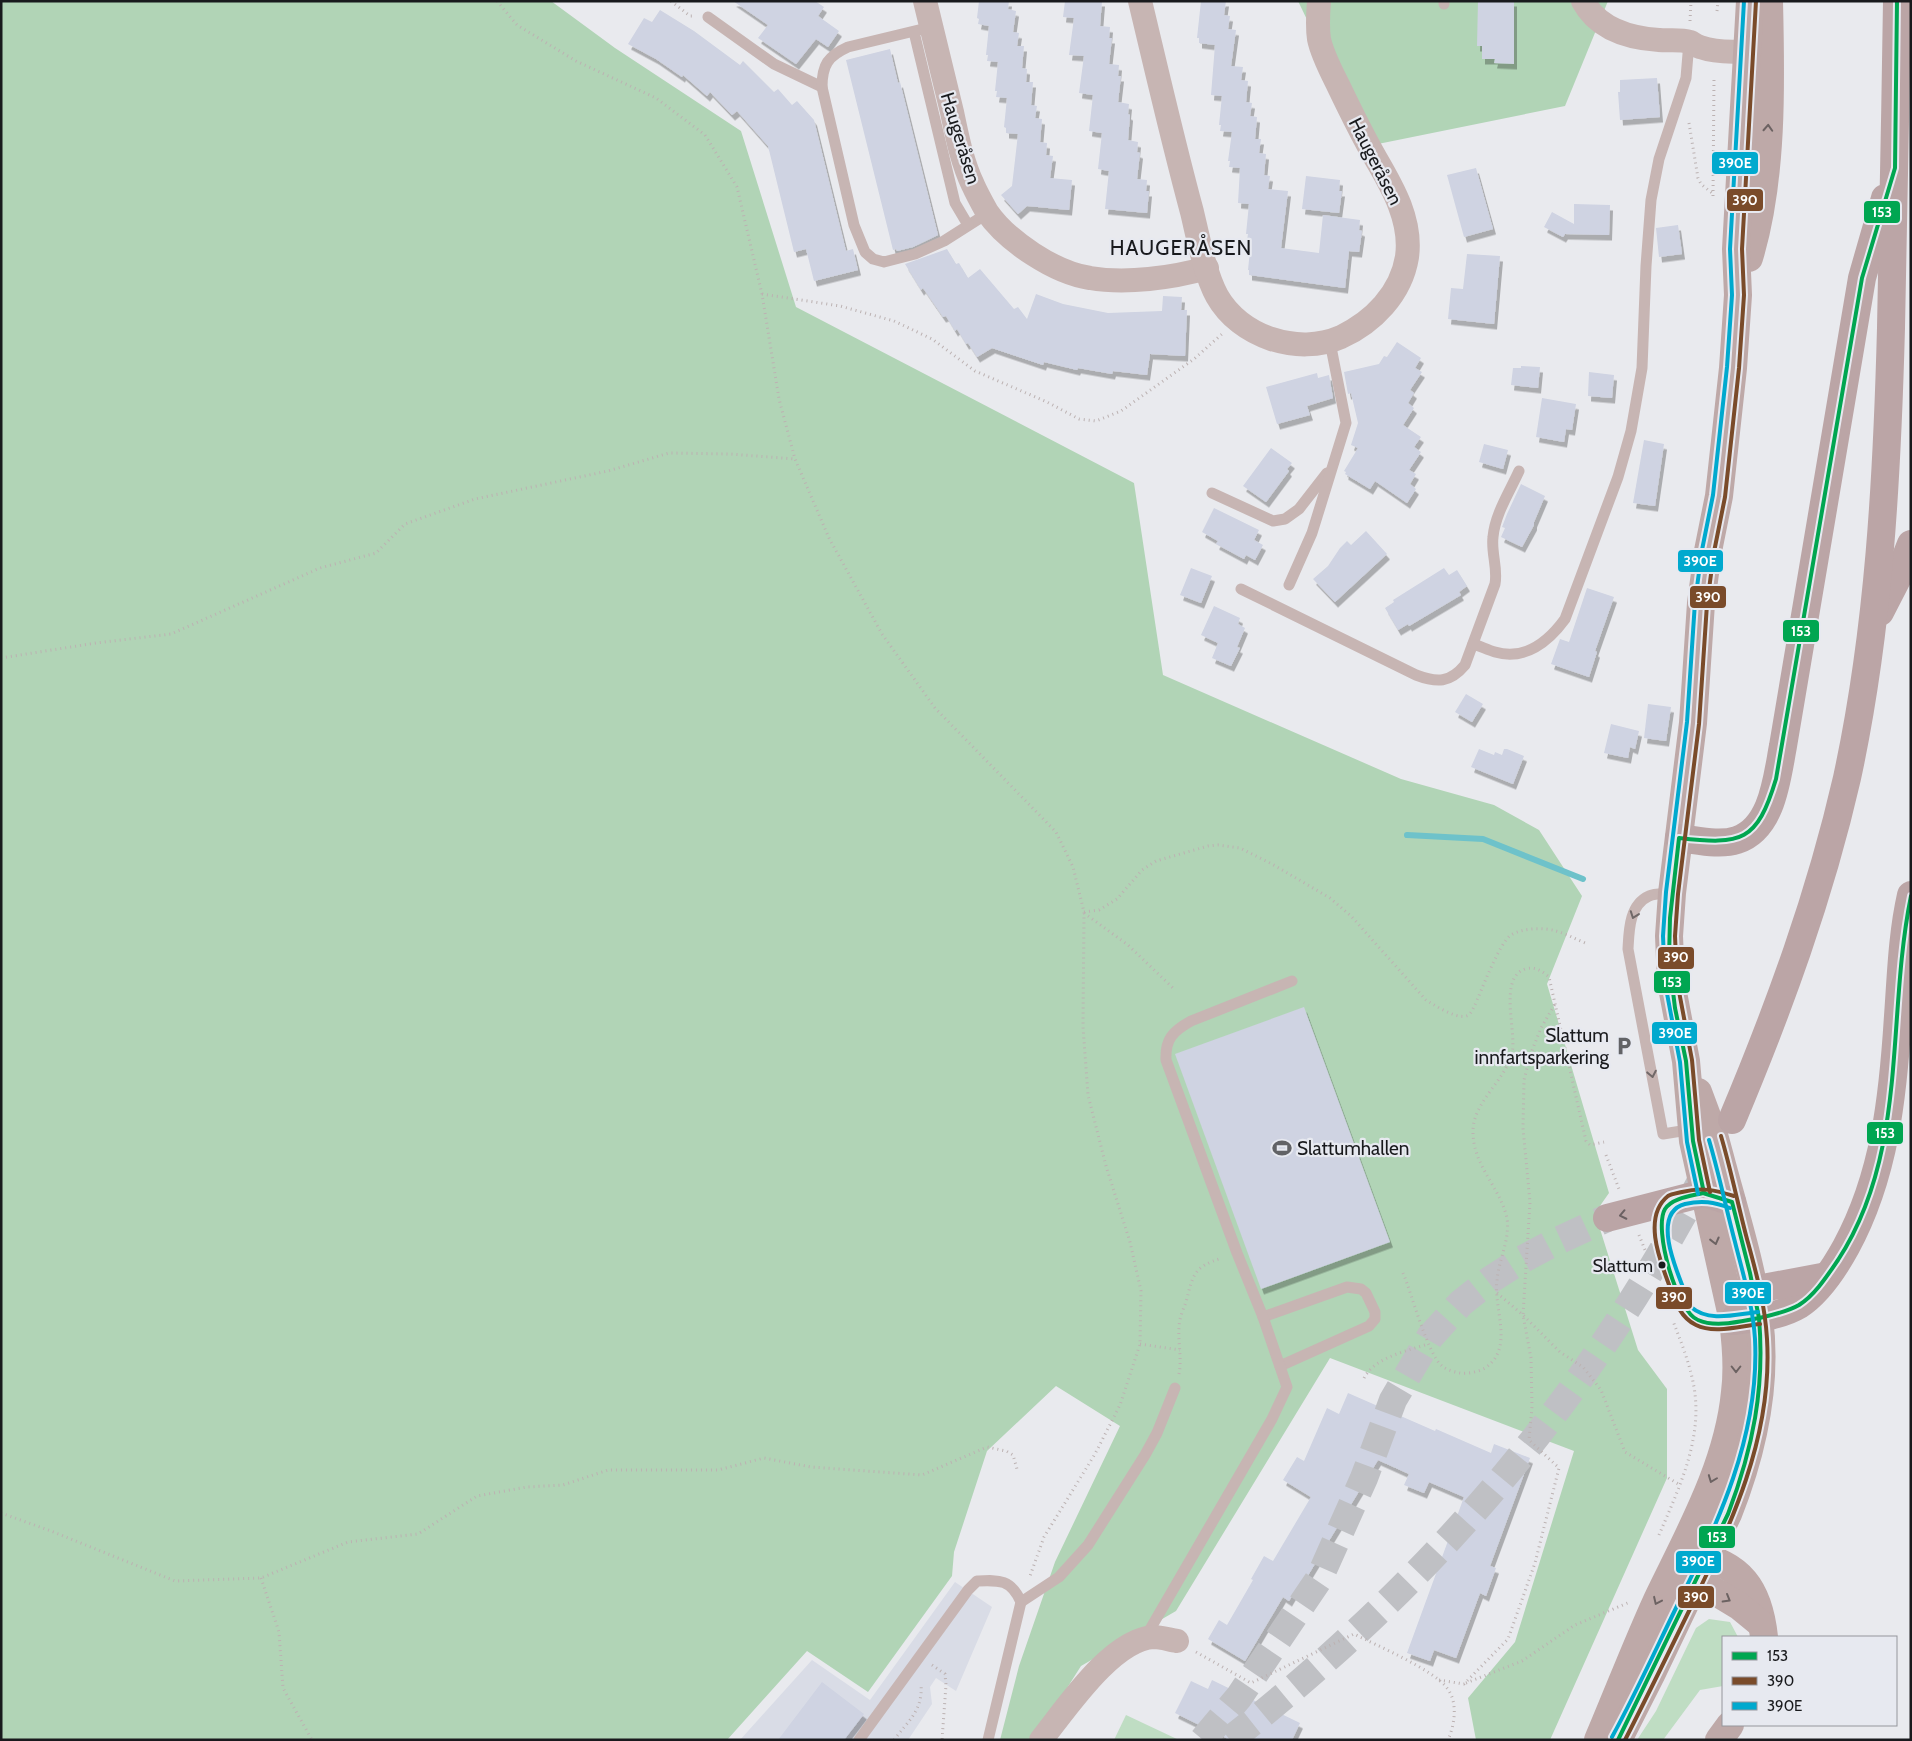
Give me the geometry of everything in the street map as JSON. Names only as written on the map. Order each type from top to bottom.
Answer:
[{"type":"highway","points":[[1711,1122],[1786,984],[1827,860],[1847,775],[1873,624],[1883,520],[1888,425],[1895,168],[1897,1]]},
{"type":"highway","points":[[1895,168],[1911,216]]},
{"type":"highway","points":[[1679,838],[1714,842],[1737,840],[1755,829],[1768,808],[1784,737],[1862,278],[1895,168]]},
{"type":"highway","points":[[1873,624],[1898,576],[1911,544]]},
{"type":"highway","points":[[1827,1276],[1754,1291],[1746,1319],[1774,1315],[1797,1306],[1807,1299],[1827,1276],[1840,1257],[1857,1226],[1870,1193],[1882,1153],[1890,1106],[1903,944],[1911,895]]},
{"type":"highway","points":[[1607,1218],[1704,1193],[1732,1202]]},
{"type":"main road","points":[[1750,1],[1756,44]]},
{"type":"main road","points":[[1754,1291],[1711,1122],[1686,1060],[1675,1008],[1669,959],[1672,893],[1697,686],[1701,603],[1723,470],[1738,295],[1736,250],[1756,44],[1769,1]]},
{"type":"main road","points":[[1618,1740],[1702,1569],[1737,1490],[1753,1441],[1762,1367],[1704,1193],[1711,1122]]},
{"type":"main road","points":[[1598,1740],[1642,1634],[1703,1502],[1728,1433],[1736,1391],[1735,1340],[1746,1319]]},
{"type":"main road","points":[[1678,1557],[1702,1569],[1762,1630]]},
{"type":"street","name":"Haugeråsen","points":[[925,1],[922,29],[972,183],[978,219],[1013,239],[1042,261],[1065,271],[1089,278],[1118,281],[1184,274],[1207,268]]},
{"type":"street","name":"Haugeråsen","points":[[1140,1],[1181,171],[1207,268],[1217,296],[1237,320],[1258,334],[1285,342],[1305,345],[1330,342],[1371,320],[1387,303],[1399,281],[1407,257],[1408,236],[1401,208],[1391,185],[1360,131],[1328,65],[1319,40],[1317,17],[1319,1]]},
{"type":"street","points":[[1582,1],[1593,16],[1613,30],[1639,38],[1689,42],[1700,35],[1756,44]]},
{"type":"street","points":[[1042,1740],[1073,1700],[1116,1652],[1135,1642],[1154,1637],[1177,1641]]},
{"type":"lane","points":[[708,17],[774,64],[822,87]]},
{"type":"lane","points":[[922,29],[859,44],[838,52],[825,65],[822,87],[854,225],[865,252],[873,259],[884,262],[934,246],[978,219]]},
{"type":"lane","points":[[1473,644],[1497,653],[1526,651],[1538,647],[1558,628],[1565,618],[1618,477],[1631,431],[1642,368],[1651,200],[1659,159],[1686,78],[1689,42]]},
{"type":"lane","points":[[1289,586],[1312,533],[1346,423],[1330,342]]},
{"type":"lane","points":[[1212,494],[1273,521],[1285,519],[1299,509],[1331,468]]},
{"type":"lane","points":[[1242,589],[1427,679],[1438,681],[1458,674],[1465,665],[1495,584],[1497,573],[1493,547],[1494,529],[1498,515],[1519,470]]},
{"type":"lane","points":[[1672,893],[1650,895],[1641,901],[1635,909],[1630,926],[1628,949],[1663,1134],[1711,1122]]},
{"type":"lane","points":[[1144,1640],[1287,1387],[1263,1317],[1237,1253],[1166,1060],[1165,1048],[1171,1036],[1178,1028],[1191,1021],[1292,981]]},
{"type":"lane","points":[[1672,1202],[1665,1210],[1661,1220],[1661,1240],[1686,1310],[1691,1316],[1704,1323],[1746,1319]]},
{"type":"lane","points":[[1263,1317],[1347,1287],[1361,1289],[1366,1293],[1375,1312],[1375,1319],[1369,1326],[1280,1366]]},
{"type":"lane","points":[[1020,1602],[1059,1577],[1088,1545],[1145,1455],[1160,1427],[1175,1388]]},
{"type":"lane","points":[[859,1740],[968,1590],[977,1581],[1000,1580],[1016,1592],[1020,1602],[988,1740]]},
{"type":"path","points":[[497,1],[517,25],[576,61],[656,98],[705,135],[737,187],[762,294],[779,399],[795,459],[829,538],[882,634],[935,708],[1056,832],[1073,867],[1084,912],[1082,1027],[1088,1094],[1106,1166],[1130,1242],[1141,1291],[1140,1344],[1120,1405],[1095,1454],[1044,1537],[1020,1602]]},
{"type":"path","points":[[670,1],[690,16],[708,17]]},
{"type":"path","points":[[1717,11],[1718,1]]},
{"type":"path","points":[[1688,118],[1698,178],[1701,184],[1712,193]]},
{"type":"path","points":[[762,294],[840,306],[894,321],[932,340],[975,371],[1047,402],[1079,419],[1096,421],[1121,411],[1194,359],[1237,320]]},
{"type":"path","points":[[1,658],[96,643],[171,634],[320,568],[376,553],[405,524],[476,499],[608,471],[669,453],[730,454],[795,459]]},
{"type":"path","points":[[1084,912],[1099,910],[1117,899],[1142,870],[1156,861],[1208,846],[1218,845],[1240,848],[1264,859],[1330,898],[1351,916],[1426,1000],[1440,1009],[1462,1016],[1467,1016],[1474,1007],[1500,950],[1511,935],[1537,929],[1555,931],[1588,944]]},
{"type":"path","points":[[1084,912],[1128,945],[1173,988]]},
{"type":"path","points":[[1404,1273],[1428,1344],[1441,1365],[1458,1373],[1466,1374],[1481,1371],[1492,1363],[1501,1346],[1496,1292],[1498,1269],[1507,1234],[1507,1220],[1502,1205],[1476,1155],[1474,1148],[1474,1124],[1479,1110],[1506,1069],[1512,1053],[1510,993],[1513,978],[1524,969],[1540,969],[1548,977],[1556,1003],[1586,1141],[1590,1145],[1604,1142]]},
{"type":"path","points":[[1464,1684],[1508,1639],[1535,1563],[1559,1468],[1530,1440],[1532,1407],[1531,1358],[1524,1315],[1530,1202],[1523,1128],[1524,1080],[1531,1052],[1541,1028],[1556,1003]]},
{"type":"path","points":[[1606,1155],[1622,1195]]},
{"type":"path","points":[[1175,1388],[1180,1368],[1179,1326],[1190,1282],[1195,1273],[1207,1262]]},
{"type":"path","points":[[1496,1292],[1524,1315],[1560,1352],[1583,1367],[1601,1390],[1625,1452],[1680,1485]]},
{"type":"path","points":[[1658,1538],[1680,1485],[1694,1434],[1696,1403],[1690,1370],[1677,1331]]},
{"type":"path","points":[[1140,1344],[1180,1350]]},
{"type":"path","points":[[1364,1378],[1369,1370],[1386,1359],[1428,1344]]},
{"type":"path","points":[[1,1512],[51,1530],[175,1581],[261,1578],[348,1542],[418,1534],[477,1496],[527,1487],[563,1485],[608,1470],[718,1470],[764,1458],[811,1467],[922,1475],[987,1447],[1014,1455],[1017,1469]]},
{"type":"path","points":[[261,1578],[278,1632],[283,1688],[312,1740]]},
{"type":"path","points":[[1439,1680],[1464,1684],[1522,1660],[1575,1625],[1633,1601],[1629,1610]]},
{"type":"path","points":[[1177,1641],[1251,1683],[1354,1634],[1418,1667],[1439,1680],[1447,1688],[1452,1696],[1454,1711],[1453,1725],[1448,1740]]},
{"type":"path","points":[[894,1740],[919,1707],[922,1694],[919,1656]]},
{"type":"path","points":[[919,1656],[945,1674],[942,1740]]},
{"type":"shaded area","points":[[955,1582],[992,1607],[956,1691],[936,1678],[930,1687],[932,1704],[908,1740],[740,1740],[812,1660],[870,1700]]},
{"type":"green space","points":[[1,1],[551,1],[615,48],[741,131],[796,307],[1134,483],[1163,675],[1401,779],[1494,805],[1539,830],[1582,896],[1547,984],[1609,1193],[1595,1213],[1638,1350],[1667,1389],[1667,1478],[1550,1740],[1476,1740],[1468,1698],[1515,1642],[1574,1451],[1330,1358],[1176,1611],[1081,1666],[1034,1740],[1000,1740],[1019,1666],[1055,1562],[1120,1426],[1056,1386],[987,1451],[954,1552],[952,1576],[868,1692],[807,1651],[727,1740],[1,1740]]},
{"type":"green space","points":[[1298,1],[1608,1],[1565,106],[1368,146]]},
{"type":"green space","points":[[1709,1619],[1730,1622],[1737,1636],[1722,1636],[1722,1686],[1700,1690],[1663,1740],[1637,1740],[1656,1711],[1696,1628]]},
{"type":"green space","points":[[1126,1715],[1179,1740],[1114,1740]]},
{"type":"building","points":[[733,1],[815,1],[824,7],[818,16],[839,31],[828,47],[816,39],[796,64],[758,38],[768,25]]},
{"type":"building","points":[[979,1],[1009,1],[1008,9],[1016,11],[1013,32],[1019,33],[1017,46],[1024,46],[1022,68],[1027,69],[1026,82],[1033,82],[1031,105],[1037,106],[1035,118],[1042,119],[1040,142],[1047,143],[1046,155],[1053,156],[1050,178],[1072,180],[1069,210],[1027,206],[1018,214],[1001,195],[1012,186],[1018,134],[1006,133],[1006,128],[1004,127],[1007,98],[996,97],[998,62],[987,61],[989,26],[978,24]]},
{"type":"building","points":[[1065,1],[1102,1],[1100,26],[1110,27],[1109,38],[1112,38],[1109,64],[1119,65],[1118,76],[1121,76],[1118,102],[1129,104],[1128,140],[1138,142],[1137,152],[1140,153],[1137,179],[1147,180],[1146,191],[1149,191],[1147,213],[1105,209],[1109,171],[1098,169],[1102,133],[1089,131],[1093,95],[1079,93],[1084,56],[1069,55],[1074,18],[1063,17]]},
{"type":"building","points":[[1201,1],[1226,1],[1224,15],[1230,16],[1228,29],[1236,30],[1231,66],[1243,67],[1241,80],[1248,81],[1246,102],[1252,103],[1250,116],[1257,117],[1255,139],[1261,139],[1259,153],[1266,154],[1264,175],[1270,176],[1268,189],[1288,191],[1281,248],[1319,253],[1323,215],[1360,220],[1359,230],[1362,231],[1359,252],[1349,251],[1345,288],[1249,275],[1251,240],[1247,240],[1248,234],[1246,234],[1249,204],[1238,203],[1240,168],[1229,167],[1230,161],[1228,161],[1232,132],[1220,131],[1222,96],[1211,95],[1215,45],[1199,43],[1199,38],[1197,38]]},
{"type":"building","points":[[1478,1],[1514,1],[1514,64],[1494,63],[1495,59],[1482,59],[1482,46],[1477,46]]},
{"type":"building","points":[[660,10],[694,31],[740,65],[743,61],[774,92],[778,89],[792,105],[797,101],[814,120],[846,251],[853,249],[858,270],[814,281],[806,249],[794,252],[768,146],[737,111],[732,115],[710,92],[707,96],[683,75],[682,77],[656,59],[628,44],[644,18],[652,22]]},
{"type":"building","points":[[890,49],[938,235],[913,247],[897,251],[896,249],[893,250],[846,60]]},
{"type":"building","points":[[1657,78],[1660,117],[1620,120],[1618,92],[1620,92],[1620,80]]},
{"type":"building","points":[[1476,168],[1493,229],[1464,237],[1447,175]]},
{"type":"building","points":[[1306,176],[1340,180],[1339,191],[1342,191],[1339,213],[1302,209]]},
{"type":"building","points":[[1574,204],[1610,205],[1609,235],[1565,234],[1563,237],[1544,227],[1552,212],[1574,224]]},
{"type":"building","points":[[1678,225],[1682,254],[1659,257],[1656,228]]},
{"type":"building","points":[[947,249],[956,264],[959,263],[968,278],[980,269],[1014,309],[1018,307],[1027,319],[1036,294],[1063,304],[1108,313],[1162,311],[1163,296],[1182,297],[1181,310],[1187,310],[1185,356],[1150,354],[1147,375],[1113,371],[1112,374],[1078,368],[1077,370],[1044,362],[1043,365],[992,348],[977,357],[957,329],[955,331],[946,316],[943,317],[923,288],[921,290],[905,264]]},
{"type":"building","points":[[1467,254],[1500,256],[1494,324],[1448,319],[1451,288],[1463,289]]},
{"type":"building","points":[[1397,342],[1421,358],[1415,368],[1422,372],[1410,390],[1414,393],[1408,403],[1414,408],[1403,425],[1421,437],[1414,447],[1421,452],[1409,470],[1416,474],[1410,484],[1416,489],[1407,503],[1375,481],[1370,489],[1345,474],[1346,472],[1344,471],[1358,448],[1351,445],[1358,423],[1351,393],[1348,394],[1344,372],[1379,364],[1384,356],[1387,357]]},
{"type":"building","points":[[1521,366],[1540,367],[1538,388],[1511,385],[1513,368],[1521,368]]},
{"type":"building","points":[[1589,372],[1614,375],[1612,398],[1588,396]]},
{"type":"building","points":[[1317,373],[1318,378],[1329,375],[1333,398],[1307,406],[1310,415],[1277,424],[1266,387]]},
{"type":"building","points":[[1542,398],[1576,404],[1572,430],[1566,429],[1564,442],[1536,437]]},
{"type":"building","points":[[1644,440],[1664,444],[1655,506],[1633,503]]},
{"type":"building","points":[[1484,444],[1508,450],[1503,469],[1479,462]]},
{"type":"building","points":[[1271,448],[1292,463],[1287,469],[1289,471],[1266,502],[1243,486]]},
{"type":"building","points":[[1521,484],[1545,496],[1534,525],[1522,547],[1501,537],[1505,528],[1502,527]]},
{"type":"building","points":[[1214,508],[1259,530],[1254,540],[1263,545],[1255,560],[1246,555],[1244,559],[1216,544],[1218,541],[1202,532]]},
{"type":"building","points":[[1366,531],[1387,554],[1335,602],[1313,579],[1328,566],[1347,541],[1351,545]]},
{"type":"building","points":[[1191,568],[1212,576],[1201,603],[1180,595]]},
{"type":"building","points":[[1444,568],[1449,575],[1457,570],[1467,586],[1459,592],[1461,595],[1409,626],[1408,624],[1398,630],[1385,608],[1394,602],[1393,600]]},
{"type":"building","points":[[1587,588],[1614,597],[1595,651],[1597,652],[1589,677],[1551,664],[1560,639],[1569,642]]},
{"type":"building","points":[[1214,606],[1240,618],[1238,624],[1245,628],[1237,647],[1240,648],[1231,666],[1212,658],[1218,643],[1201,635]]},
{"type":"building","points":[[1466,694],[1483,704],[1472,722],[1455,712]]},
{"type":"building","points":[[1648,704],[1671,707],[1666,741],[1644,738]]},
{"type":"building","points":[[1611,724],[1639,731],[1635,749],[1630,747],[1628,758],[1604,753]]},
{"type":"building","points":[[1479,749],[1494,755],[1495,752],[1502,755],[1504,749],[1507,749],[1524,756],[1513,784],[1471,767]]},
{"type":"building","name":"Slattumhallen","points":[[1304,1007],[1390,1242],[1261,1289],[1175,1054]]},
{"type":"building","points":[[1348,1393],[1491,1453],[1494,1444],[1530,1458],[1490,1566],[1496,1568],[1486,1596],[1480,1593],[1456,1658],[1434,1650],[1430,1661],[1407,1653],[1464,1497],[1429,1482],[1424,1493],[1404,1485],[1409,1474],[1378,1460],[1304,1582],[1301,1581],[1289,1601],[1283,1597],[1245,1661],[1208,1639],[1219,1620],[1227,1625],[1253,1580],[1251,1579],[1264,1556],[1273,1561],[1311,1497],[1283,1480],[1297,1457],[1304,1461],[1327,1408],[1339,1414]]},
{"type":"building","points":[[1212,1680],[1300,1723],[1292,1740],[1230,1740],[1175,1713],[1191,1681],[1208,1689]]},
{"type":"building","points":[[822,1682],[864,1714],[844,1740],[778,1740]]},
{"type":"waterway","points":[[1407,835],[1483,839],[1583,879]]},
{"type":"tunnel","points":[[1230,1740],[1303,1680],[1371,1618],[1436,1553],[1497,1485],[1554,1414],[1607,1339],[1656,1261],[1702,1179]]},
{"type":"tunnel","points":[[1203,1740],[1239,1697],[1319,1579],[1364,1478],[1393,1400],[1430,1337],[1461,1303],[1490,1280],[1521,1260],[1553,1243],[1607,1218]]},
{"type":"transit line","name":"390E","points":[[1698,1194],[1687,1142],[1680,1062],[1665,983],[1663,936],[1666,892],[1687,722],[1695,602],[1702,550],[1713,495],[1727,367],[1732,295],[1730,249],[1744,1]]},
{"type":"transit line","name":"390","points":[[1710,1192],[1699,1140],[1692,1060],[1677,981],[1675,936],[1678,894],[1699,724],[1707,604],[1714,552],[1725,497],[1739,368],[1744,295],[1742,249],[1756,1]]},
{"type":"transit line","name":"153","points":[[1704,1193],[1693,1141],[1686,1061],[1675,1008],[1669,959],[1670,918],[1679,838],[1718,841],[1744,835],[1754,827],[1762,816],[1776,779],[1862,278],[1895,168],[1897,1]]},
{"type":"transit line","name":"153","points":[[1759,1318],[1790,1310],[1805,1301],[1820,1285],[1838,1260],[1860,1218],[1876,1174],[1886,1129],[1892,1083],[1899,989],[1911,896]]},
{"type":"transit line","name":"390","points":[[1625,1740],[1705,1579],[1734,1513],[1756,1445],[1763,1411],[1767,1375],[1767,1339],[1764,1313],[1757,1276],[1721,1136]]},
{"type":"transit line","name":"390E","points":[[1612,1737],[1707,1544],[1733,1478],[1751,1410],[1755,1375],[1755,1339],[1752,1314],[1709,1140]]},
{"type":"transit line","name":"390","points":[[1734,1196],[1702,1189],[1689,1190],[1668,1196],[1660,1204],[1656,1214],[1655,1238],[1657,1250],[1675,1301],[1681,1312],[1690,1322],[1703,1328],[1711,1329],[1727,1329],[1760,1324]]},
{"type":"transit line","name":"153","points":[[1703,1193],[1732,1202],[1759,1318],[1720,1324],[1698,1320],[1690,1314],[1675,1287],[1665,1251],[1662,1219],[1665,1209],[1672,1202],[1703,1193]]},
{"type":"transit line","name":"390E","points":[[1730,1208],[1713,1203],[1697,1202],[1685,1204],[1674,1210],[1669,1221],[1670,1250],[1691,1307],[1698,1312],[1715,1316],[1732,1316],[1758,1312]]},
{"type":"transit line","name":"153","points":[[1618,1740],[1728,1514],[1737,1490],[1755,1418],[1760,1369],[1759,1318]]},
{"type":"place","name":"Slattum innfartsparkering","points":[[1624,1046]]},
{"type":"place","name":"Slattumhallen","points":[[1282,1148]]},
{"type":"place","name":"Slattum","points":[[1662,1265]]},
{"type":"district","name":"HAUGERÅSEN","points":[[1181,248]]}]
